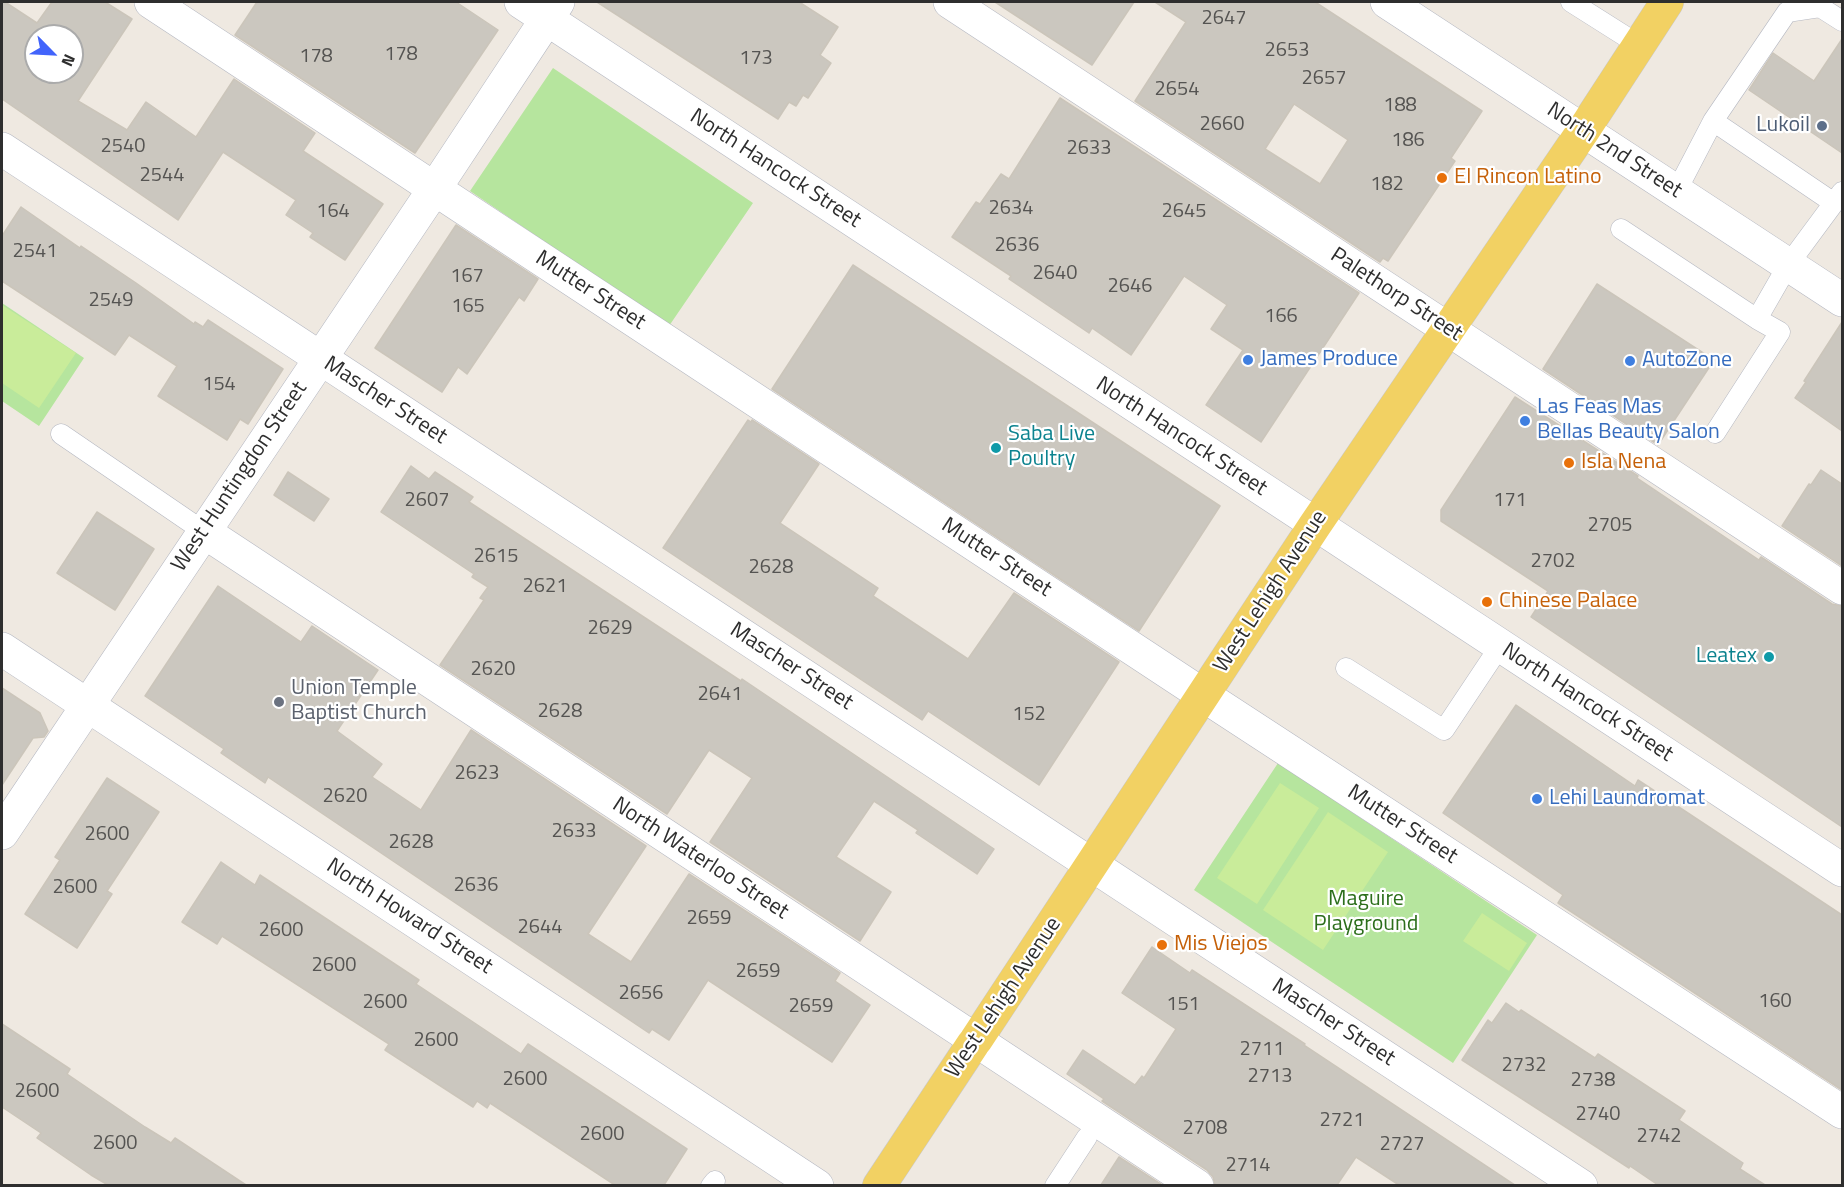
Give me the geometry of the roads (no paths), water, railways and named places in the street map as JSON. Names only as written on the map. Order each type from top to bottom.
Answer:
[{"type":"main road","name":"West Lehigh Avenue","points":[[879,1185],[1315,525],[1583,131],[1667,2]]},
{"type":"street","name":"Mutter Street","points":[[151,2],[1203,695],[1842,1112]]},
{"type":"street","name":"Palethorp Street","points":[[950,2],[1842,588]]},
{"type":"street","name":"North 2nd Street","points":[[1387,2],[1842,300]]},
{"type":"street","name":"West Huntingdon Street","points":[[2,833],[435,188],[542,7]]},
{"type":"street","name":"North Hancock Street","points":[[542,7],[1315,525],[1842,870]]},
{"type":"street","name":"Mascher Street","points":[[2,149],[1581,1185]]},
{"type":"street","name":"North Waterloo Street","points":[[203,531],[974,1042],[1197,1185]]},
{"type":"street","name":"North Howard Street","points":[[2,649],[817,1185]]},
{"type":"lane","points":[[1571,2],[1639,45]]},
{"type":"lane","points":[[1676,192],[1713,121],[1787,12],[1820,7],[1836,12]]},
{"type":"lane","points":[[1713,121],[1838,198],[1788,265],[1757,319]]},
{"type":"lane","points":[[1621,229],[1780,332],[1715,433]]},
{"type":"lane","points":[[61,434],[203,531]]},
{"type":"lane","points":[[1346,668],[1444,730],[1500,646]]},
{"type":"lane","points":[[1055,1185],[1087,1137]]},
{"type":"place","name":"Lukoil","points":[[1822,126]]},
{"type":"place","name":"El Rincon Latino","points":[[1442,178]]},
{"type":"place","name":"James Produce","points":[[1248,360]]},
{"type":"place","name":"AutoZone","points":[[1630,361]]},
{"type":"place","name":"Las Feas Mas Bellas Beauty Salon","points":[[1525,421]]},
{"type":"place","name":"Saba Live Poultry","points":[[996,448]]},
{"type":"place","name":"Isla Nena","points":[[1569,463]]},
{"type":"place","name":"Chinese Palace","points":[[1487,602]]},
{"type":"place","name":"Leatex","points":[[1769,657]]},
{"type":"place","name":"Union Temple Baptist Church","points":[[279,702]]},
{"type":"place","name":"Lehi Laundromat","points":[[1537,799]]},
{"type":"place","name":"Mis Viejos","points":[[1162,945]]},
{"type":"park label","name":"Maguire Playground","points":[[1366,912]]}]
